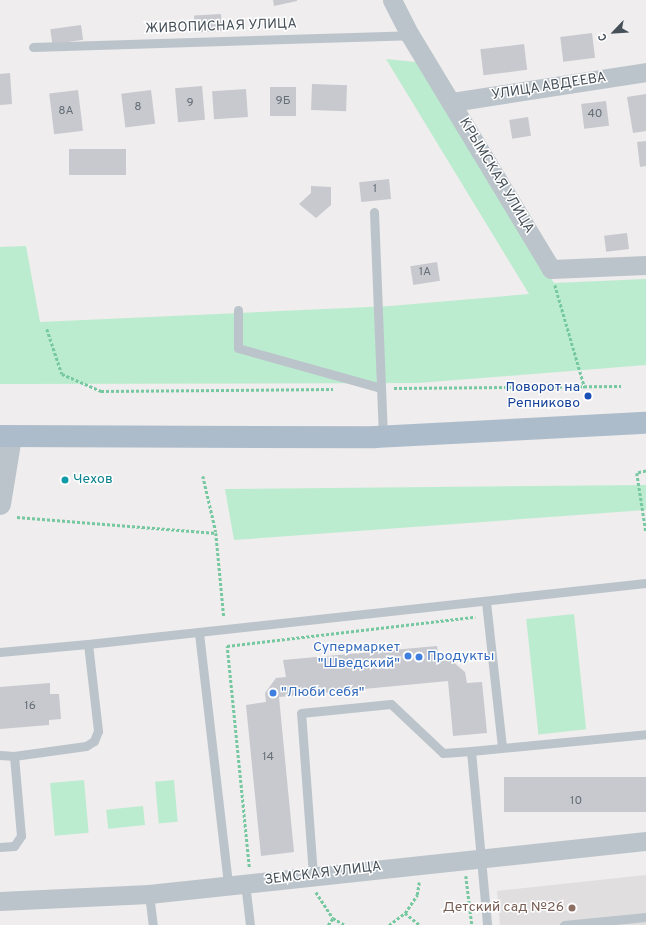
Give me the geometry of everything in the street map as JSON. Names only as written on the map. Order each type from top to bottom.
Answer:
[{"type":"main road","points":[[6,436],[383,437],[646,423]]},
{"type":"street","name":"КРЫМСКАЯ УЛИЦА","points":[[392,0],[410,35],[452,102],[551,269]]},
{"type":"street","name":"УЛИЦА АВДЕЕВА","points":[[452,102],[646,72]]},
{"type":"street","points":[[551,269],[646,265]]},
{"type":"street","points":[[0,504],[6,436]]},
{"type":"street","name":"ЗЕМСКАЯ УЛИЦА","points":[[0,901],[149,894],[241,880],[313,875],[481,856],[646,843]]},
{"type":"lane","name":"ЖИВОПИСНАЯ УЛИЦА","points":[[33,48],[410,35]]},
{"type":"lane","points":[[374,212],[383,437]]},
{"type":"lane","points":[[238,310],[238,348],[381,388]]},
{"type":"lane","points":[[0,652],[225,630],[646,583]]},
{"type":"lane","points":[[486,602],[502,747]]},
{"type":"lane","points":[[199,632],[250,925]]},
{"type":"lane","points":[[0,755],[14,756],[86,746],[94,741],[98,731],[88,644]]},
{"type":"lane","points":[[313,875],[301,713],[391,704],[443,753],[646,734]]},
{"type":"lane","points":[[471,751],[487,925]]},
{"type":"lane","points":[[0,847],[14,846],[21,836],[14,756]]},
{"type":"lane","points":[[149,894],[153,925]]},
{"type":"lane","points":[[564,925],[646,917]]},
{"type":"path","points":[[551,269],[585,388]]},
{"type":"path","points":[[47,329],[62,374],[101,391],[342,389]]},
{"type":"path","points":[[381,388],[585,388],[621,386]]},
{"type":"path","points":[[646,471],[637,472],[646,532]]},
{"type":"path","points":[[203,476],[216,532],[225,630]]},
{"type":"path","points":[[18,517],[216,532]]},
{"type":"path","points":[[241,880],[228,646],[477,616],[478,624]]},
{"type":"path","points":[[389,925],[405,913],[417,895],[420,874]]},
{"type":"path","points":[[405,913],[420,925]]},
{"type":"path","points":[[328,925],[332,918]]},
{"type":"shaded area","name":"Детский сад №26","points":[[646,875],[646,925],[500,925],[497,891]]},
{"type":"green space","points":[[386,59],[416,62],[554,283],[646,279],[646,365],[418,383],[0,384],[0,247],[26,246],[40,322],[390,306],[529,294]]},
{"type":"green space","points":[[646,485],[646,510],[234,540],[225,489]]},
{"type":"green space","points":[[574,614],[586,729],[538,734],[526,619]]},
{"type":"green space","points":[[84,780],[89,833],[55,836],[50,783]]},
{"type":"green space","points":[[174,780],[178,822],[159,823],[155,782]]},
{"type":"green space","points":[[143,806],[145,825],[108,829],[106,810]]},
{"type":"building","points":[[273,0],[297,0],[297,1],[274,6]]},
{"type":"building","points":[[221,14],[222,31],[195,32],[194,15]]},
{"type":"building","points":[[81,25],[83,40],[52,44],[50,29]]},
{"type":"building","points":[[592,33],[595,58],[563,62],[560,37]]},
{"type":"building","points":[[524,44],[527,70],[483,75],[480,49]]},
{"type":"building","points":[[10,73],[12,104],[0,105],[0,74]]},
{"type":"building","points":[[312,84],[347,85],[346,111],[311,110]]},
{"type":"building","points":[[202,86],[205,120],[178,122],[175,88]]},
{"type":"building","points":[[270,87],[296,87],[296,116],[270,116]]},
{"type":"building","points":[[246,89],[248,117],[214,119],[212,91]]},
{"type":"building","points":[[78,90],[83,131],[54,134],[49,94]]},
{"type":"building","points":[[151,90],[155,124],[125,127],[121,94]]},
{"type":"building","points":[[646,94],[646,131],[633,133],[627,97]]},
{"type":"building","points":[[606,101],[609,126],[584,129],[581,104]]},
{"type":"building","points":[[528,117],[531,136],[512,139],[509,120]]},
{"type":"building","points":[[646,141],[646,166],[640,167],[637,142]]},
{"type":"building","points":[[69,149],[126,149],[126,175],[69,175]]},
{"type":"building","points":[[389,179],[391,199],[361,202],[359,182]]},
{"type":"building","points":[[311,186],[331,187],[331,205],[316,218],[299,204],[311,193]]},
{"type":"building","points":[[627,233],[629,249],[606,252],[604,236]]},
{"type":"building","points":[[437,262],[440,281],[413,285],[410,266]]},
{"type":"building","points":[[437,646],[439,661],[451,660],[465,672],[467,683],[482,682],[487,733],[453,736],[448,681],[279,697],[294,852],[261,856],[246,705],[266,702],[265,693],[276,678],[286,677],[283,660]]},
{"type":"building","points":[[50,683],[50,694],[59,694],[61,719],[49,720],[49,725],[0,729],[0,687]]},
{"type":"building","points":[[504,777],[646,777],[646,812],[504,812]]},
{"type":"place","name":"Поворот на Репниково","points":[[588,396]]},
{"type":"place","name":"Чехов","points":[[65,480]]},
{"type":"place","name":"Супермаркет \"Шведский\"","points":[[408,656]]},
{"type":"place","name":"Продукты","points":[[419,657]]},
{"type":"place","name":"\"Люби себя\"","points":[[273,693]]},
{"type":"place","name":"Детский сад №26","points":[[572,908]]}]
